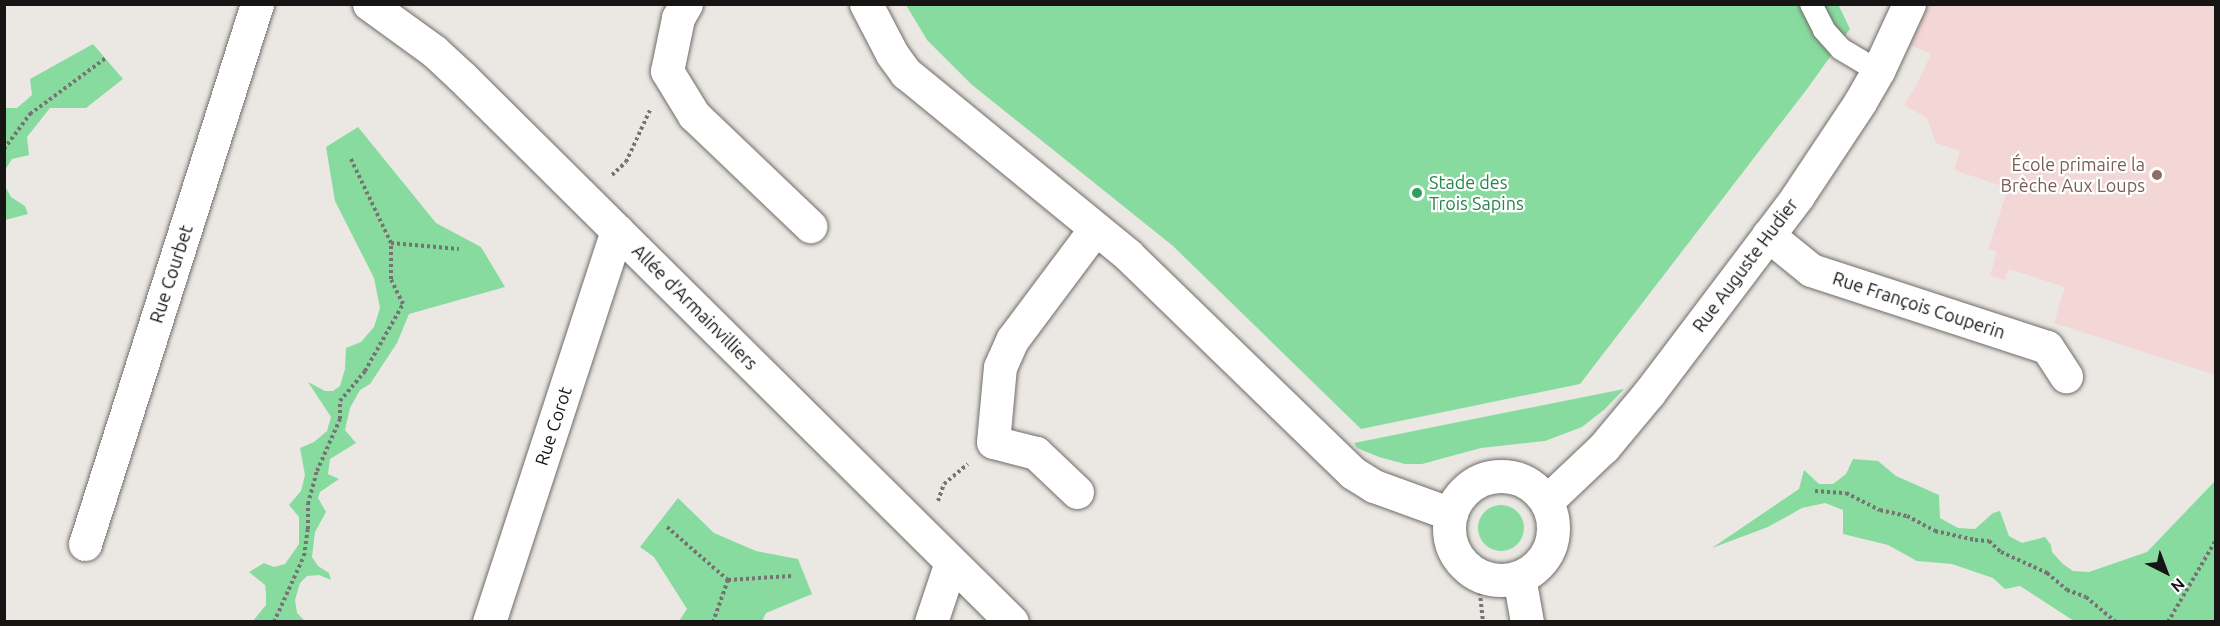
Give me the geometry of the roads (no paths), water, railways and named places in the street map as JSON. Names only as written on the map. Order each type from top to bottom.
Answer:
[{"type":"street","name":"Rue Courbet","points":[[85,544],[257,4]]},
{"type":"street","name":"Allée d'Armainvilliers","points":[[369,4],[434,51],[1012,621]]},
{"type":"street","points":[[686,4],[678,18],[667,71],[694,115],[810,226]]},
{"type":"street","points":[[866,4],[881,36],[906,73],[1162,286],[1353,473],[1374,486],[1451,514]]},
{"type":"street","name":"Rue Auguste Hudier","points":[[1547,501],[1604,447],[1649,393],[1768,235],[1842,130],[1878,71],[1909,4]]},
{"type":"street","points":[[1077,492],[1036,453],[993,442],[1000,367],[1012,340],[1095,229]]},
{"type":"street","name":"Rue Corot","points":[[489,621],[617,230]]},
{"type":"street","name":"Rue François Couperin","points":[[1768,235],[1811,270],[2047,347],[2066,376]]},
{"type":"street","points":[[1503,475],[1520,479],[1535,488],[1547,501],[1553,523],[1550,545],[1543,559],[1532,570],[1519,577],[1491,579],[1478,574],[1468,568],[1454,549],[1449,532],[1451,514],[1458,498],[1470,486],[1486,478],[1503,475]]},
{"type":"street","points":[[931,621],[951,562]]},
{"type":"street","points":[[1519,577],[1534,620]]},
{"type":"lane","points":[[1811,4],[1824,30],[1841,49],[1878,71]]},
{"type":"place","name":"École primaire la Brèche Aux Loups","points":[[2157,175]]},
{"type":"place","name":"Stade des Trois Sapins","points":[[1417,193]]}]
